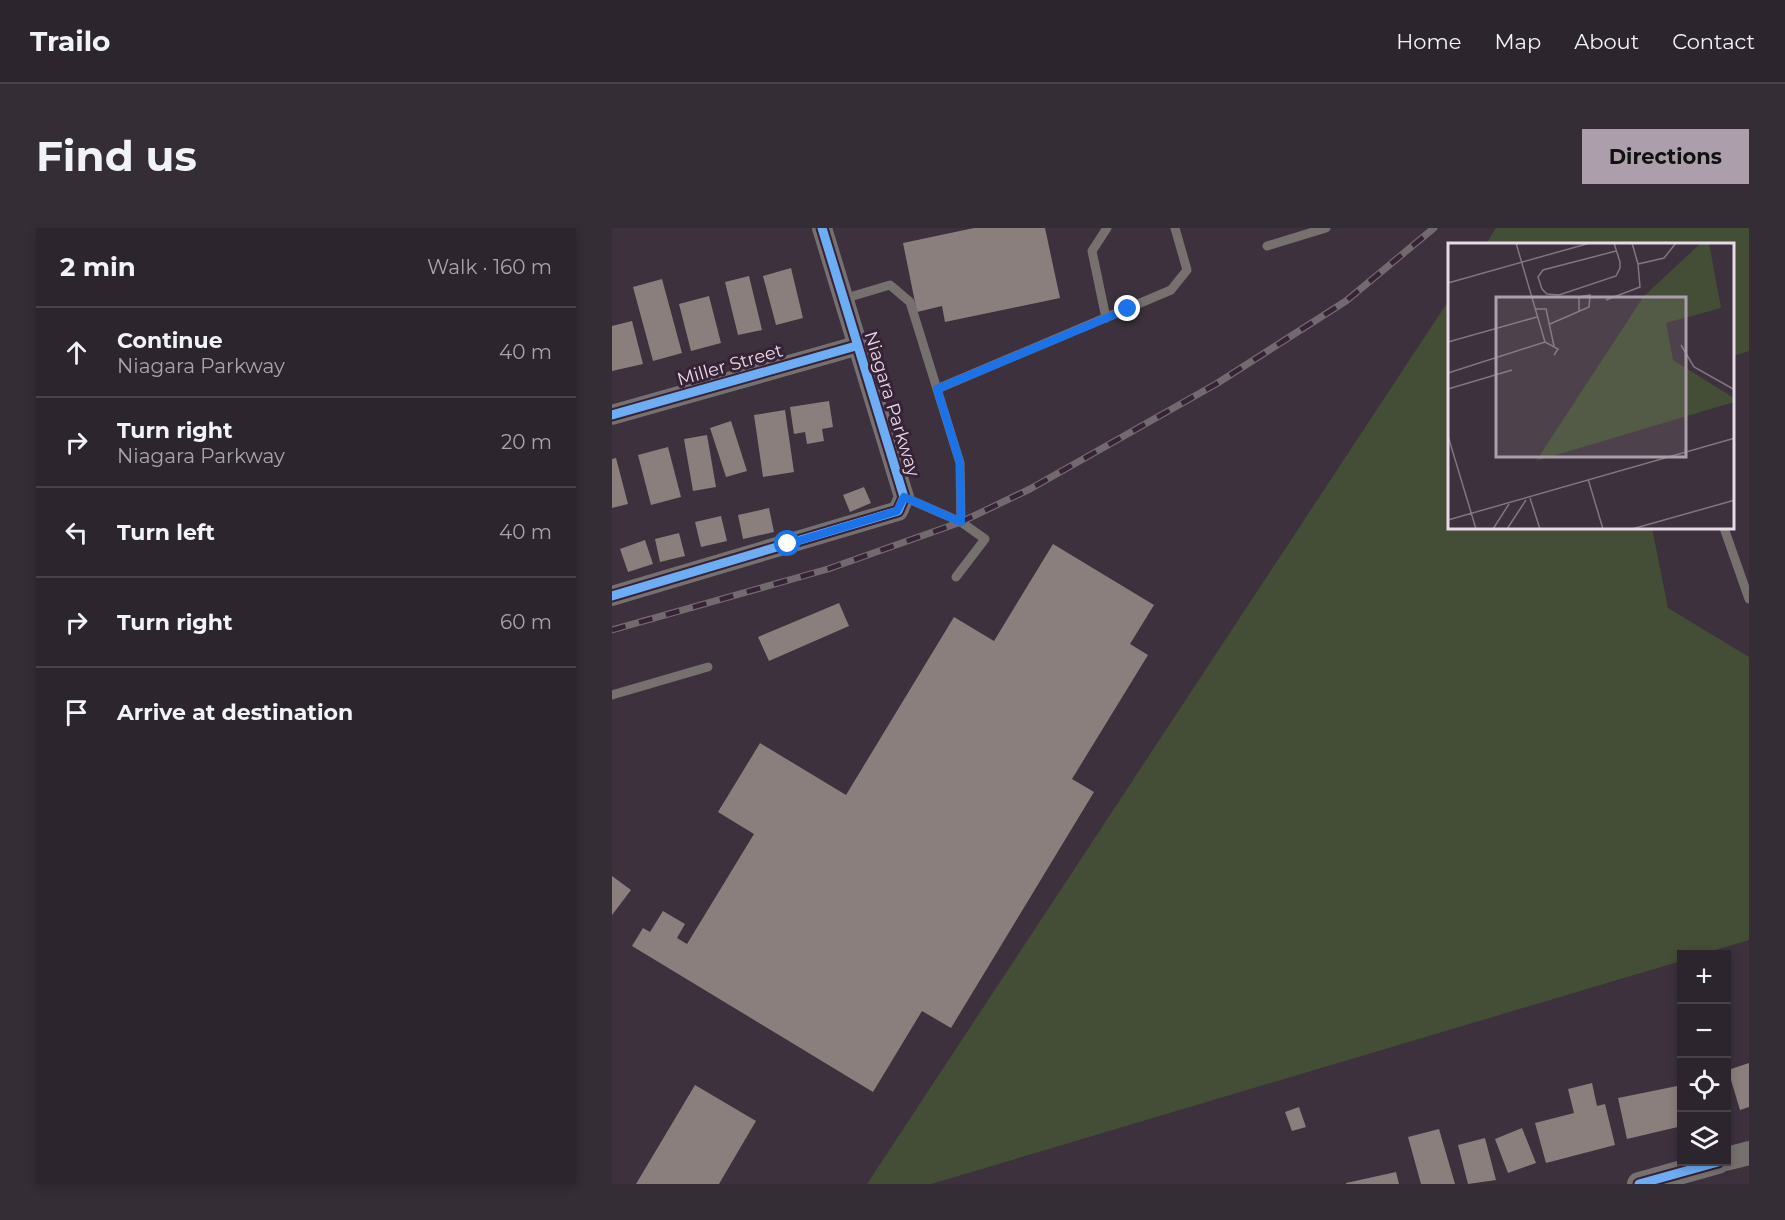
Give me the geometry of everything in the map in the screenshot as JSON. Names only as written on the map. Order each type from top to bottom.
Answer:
[{"type":"street","name":"Niagara Parkway","points":[[612,596],[897,511],[904,497],[856,346],[822,228]]},
{"type":"street","name":"Miller Street","points":[[612,415],[856,346]]},
{"type":"street","points":[[1731,1158],[1749,1153]]},
{"type":"street","points":[[1639,1184],[1701,1166]]},
{"type":"lane","points":[[1106,318],[1092,250],[1107,228]]},
{"type":"lane","points":[[937,389],[1171,291],[1187,270],[1175,228]]},
{"type":"lane","points":[[1267,246],[1326,228]]},
{"type":"lane","points":[[843,299],[890,285],[909,302],[960,463],[961,522]]},
{"type":"lane","name":"Niagara Parkway","points":[[904,497],[961,522],[985,539],[956,577]]},
{"type":"lane","points":[[1725,530],[1749,599]]},
{"type":"lane","points":[[612,695],[708,667]]},
{"type":"green space","points":[[1496,228],[1749,228],[1749,351],[1734,356],[1734,243],[1487,243]]},
{"type":"green space","points":[[1448,302],[1448,530],[1652,530],[1668,608],[1749,657],[1749,940],[1715,950],[1677,950],[1677,962],[931,1184],[867,1184]]},
{"type":"building","points":[[974,228],[1045,228],[1060,298],[945,322],[942,306],[917,312],[903,243]]},
{"type":"building","points":[[791,268],[803,318],[776,325],[763,276]]},
{"type":"building","points":[[749,276],[762,330],[738,335],[725,282]]},
{"type":"building","points":[[662,279],[682,353],[653,361],[633,287]]},
{"type":"building","points":[[709,296],[721,343],[691,351],[679,304]]},
{"type":"building","points":[[632,321],[643,364],[612,371],[612,326]]},
{"type":"building","points":[[829,401],[833,427],[822,429],[824,441],[807,444],[805,432],[794,434],[790,407]]},
{"type":"building","points":[[785,410],[794,472],[763,477],[754,415]]},
{"type":"building","points":[[731,421],[747,471],[726,477],[710,428]]},
{"type":"building","points":[[707,435],[716,487],[693,491],[684,439]]},
{"type":"building","points":[[668,447],[681,497],[651,505],[638,455]]},
{"type":"building","points":[[616,458],[628,504],[612,508],[612,459]]},
{"type":"building","points":[[864,487],[871,503],[850,512],[843,495]]},
{"type":"building","points":[[769,508],[774,532],[743,539],[738,515]]},
{"type":"building","points":[[721,516],[727,541],[701,547],[695,522]]},
{"type":"building","points":[[679,533],[685,556],[660,562],[655,539]]},
{"type":"building","points":[[645,540],[653,564],[628,572],[620,549]]},
{"type":"building","points":[[1053,544],[1154,605],[1130,644],[1148,655],[1072,779],[1094,792],[951,1028],[922,1011],[873,1092],[632,946],[643,928],[650,932],[663,911],[685,924],[677,938],[687,944],[754,834],[718,812],[760,743],[846,795],[954,617],[994,641]]},
{"type":"building","points":[[839,603],[849,626],[769,661],[758,637]]},
{"type":"building","points":[[612,876],[631,890],[612,915]]},
{"type":"building","points":[[1749,1063],[1749,1107],[1740,1110],[1731,1080],[1731,1069]]},
{"type":"building","points":[[1592,1083],[1597,1106],[1605,1104],[1615,1145],[1546,1163],[1535,1123],[1574,1113],[1568,1089]]},
{"type":"building","points":[[695,1085],[756,1121],[719,1184],[636,1184]]},
{"type":"building","points":[[1677,1086],[1677,1127],[1627,1139],[1618,1098]]},
{"type":"building","points":[[1299,1107],[1306,1127],[1292,1131],[1285,1112]]},
{"type":"building","points":[[1522,1128],[1536,1163],[1508,1173],[1495,1139]]},
{"type":"building","points":[[1439,1129],[1455,1184],[1421,1184],[1408,1137]]},
{"type":"building","points":[[1485,1138],[1496,1180],[1468,1184],[1458,1145]]},
{"type":"building","points":[[1396,1172],[1399,1184],[1346,1184],[1346,1183]]},
{"type":"railway","points":[[612,630],[828,569],[961,522],[1030,489],[1216,384],[1346,301],[1434,228]]},
{"type":"cycle path","points":[[612,596],[898,511],[904,497],[822,228]]},
{"type":"cycle path","points":[[612,415],[856,346]]},
{"type":"cycle path","points":[[1639,1184],[1704,1166]]},
{"type":"route","points":[[788,544],[897,511],[904,497],[961,522],[960,463],[937,389],[1128,309]]}]
